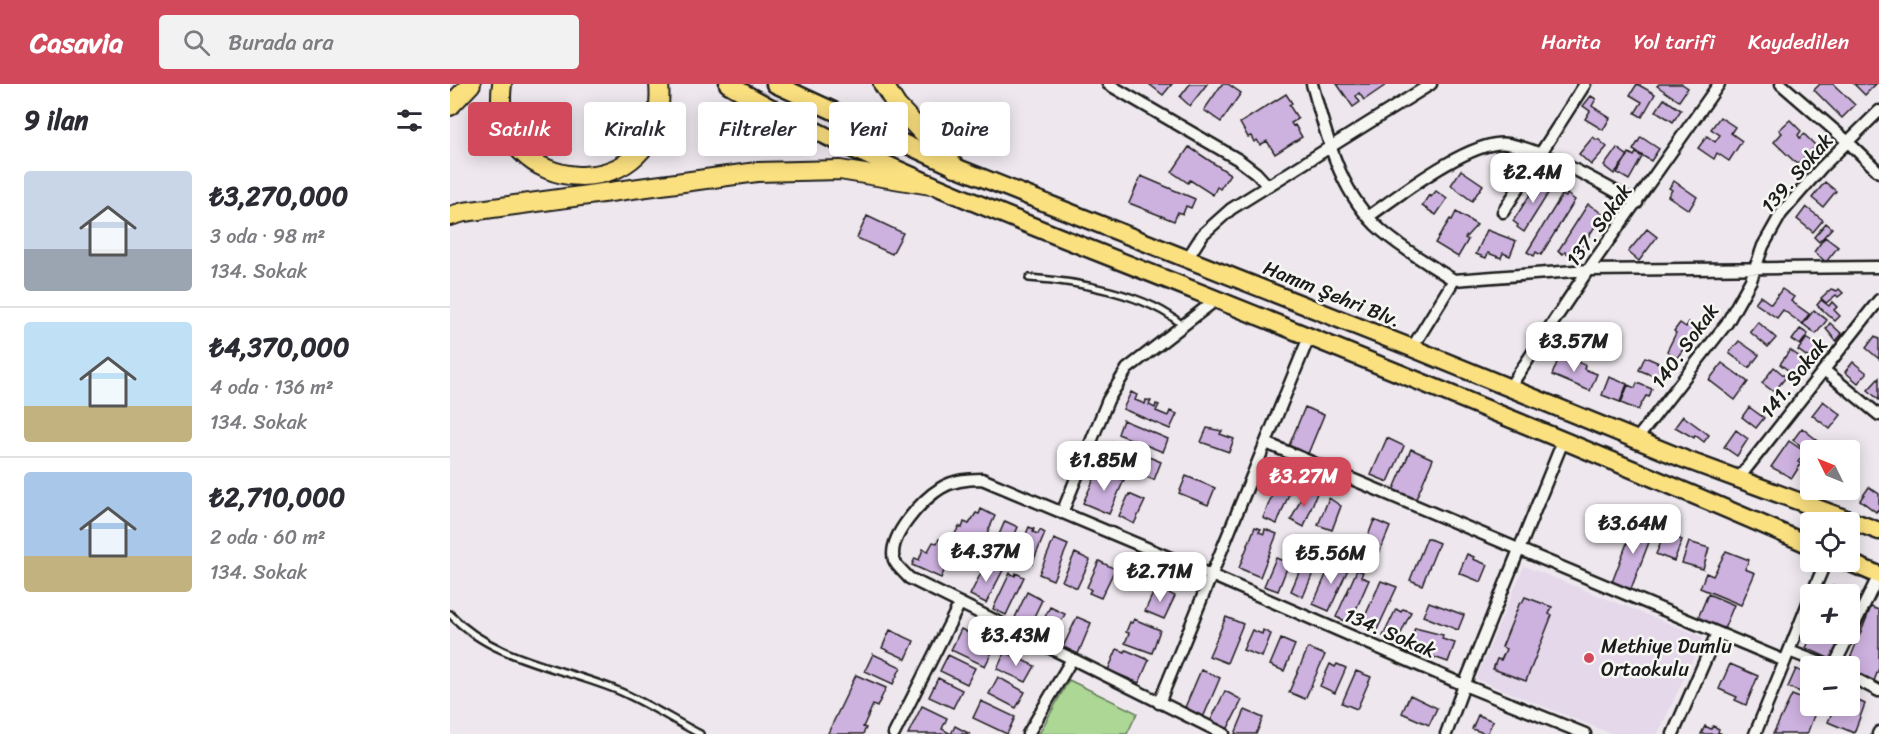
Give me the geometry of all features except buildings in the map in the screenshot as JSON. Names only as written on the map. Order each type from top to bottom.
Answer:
[{"type":"highway","points":[[450,106],[471,84]]},
{"type":"highway","points":[[502,84],[501,94],[510,137],[523,154],[540,166],[562,174],[594,176],[621,168],[642,150],[654,127],[661,104],[659,84]]},
{"type":"highway","points":[[883,84],[897,106],[956,167]]},
{"type":"highway","points":[[450,216],[464,212],[757,172],[840,170],[931,185]]},
{"type":"main road","points":[[728,84],[770,108],[931,185],[1217,299],[1691,493],[1800,541]]},
{"type":"main road","name":"Hamm Şehri Blv.","points":[[775,84],[956,167],[1413,348],[1636,440],[1879,531]]},
{"type":"main road","points":[[1860,567],[1879,575]]},
{"type":"street","points":[[1108,84],[1239,160],[1268,186]]},
{"type":"street","points":[[1312,84],[1330,147],[1341,175],[1359,205],[1368,217],[1392,239],[1454,280],[1588,270],[1879,267]]},
{"type":"street","points":[[1187,259],[1197,242],[1220,218],[1431,84]]},
{"type":"street","points":[[1503,212],[1585,84]]},
{"type":"street","name":"137. Sokak","points":[[1509,388],[1588,270],[1719,84]]},
{"type":"street","points":[[1781,84],[1879,172]]},
{"type":"street","name":"139. Sokak","points":[[1756,269],[1763,246],[1781,214],[1821,168],[1879,111]]},
{"type":"street","points":[[1368,217],[1465,154],[1486,146],[1507,144],[1540,154],[1637,203]]},
{"type":"street","name":"140. Sokak","points":[[1636,440],[1727,323],[1756,269]]},
{"type":"street","points":[[1413,348],[1454,280]]},
{"type":"street","points":[[1062,513],[1108,400],[1127,369],[1217,299]]},
{"type":"street","name":"141. Sokak","points":[[1738,479],[1879,300]]},
{"type":"street","points":[[1160,703],[1309,337]]},
{"type":"street","points":[[1824,370],[1879,415]]},
{"type":"street","points":[[1446,734],[1563,441]]},
{"type":"street","points":[[1266,442],[1717,633],[1800,659]]},
{"type":"street","name":"134. Sokak","points":[[960,603],[909,578],[894,561],[894,547],[901,528],[922,504],[942,487],[964,478],[982,479],[1464,685],[1585,734]]},
{"type":"street","points":[[1838,656],[1879,575]]},
{"type":"street","points":[[894,734],[960,603],[1224,734]]},
{"type":"street","points":[[1755,734],[1800,624]]},
{"type":"street","points":[[1673,734],[1717,633]]},
{"type":"street","points":[[1028,734],[1072,659]]},
{"type":"street","points":[[1860,681],[1879,691]]},
{"type":"lane","points":[[1029,278],[1065,280],[1120,294],[1161,309],[1183,326]]},
{"type":"lane","points":[[450,614],[470,632],[492,646],[620,692],[700,734]]},
{"type":"shaded area","name":"Methiye Dumlu Ortaokulu","points":[[1524,566],[1703,637],[1658,734],[1612,734],[1476,679]]},
{"type":"green space","points":[[1069,680],[1137,713],[1127,734],[1039,734]]},
{"type":"place","name":"Methiye Dumlu Ortaokulu","points":[[1589,658]]}]
